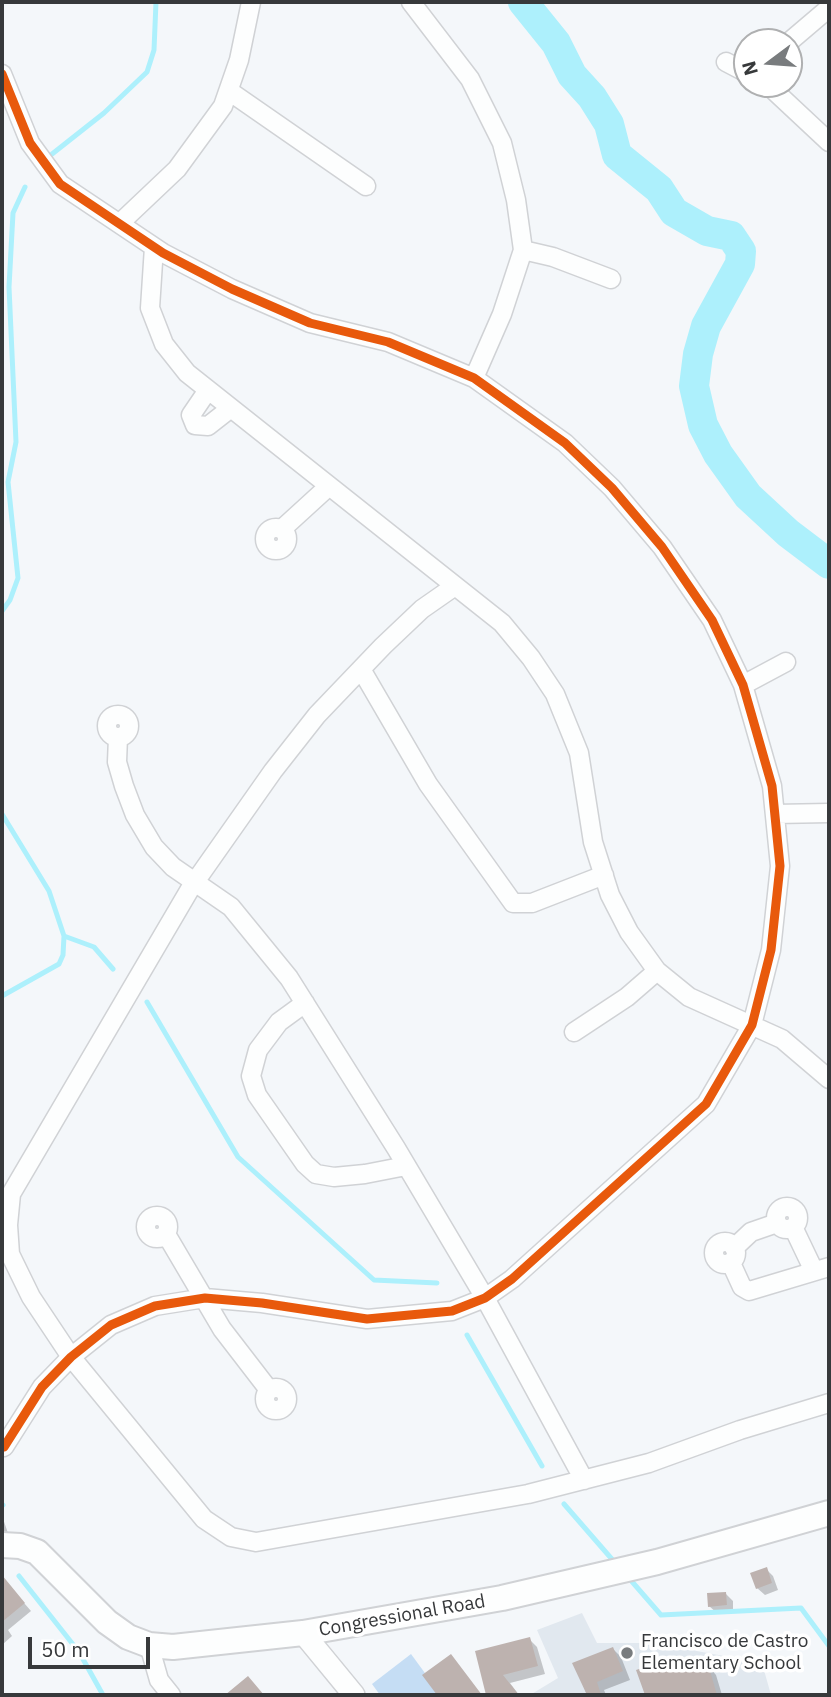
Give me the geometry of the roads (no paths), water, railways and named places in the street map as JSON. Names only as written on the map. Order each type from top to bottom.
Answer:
[{"type":"main road","name":"Congressional Road","points":[[2,1545],[19,1545],[37,1552],[107,1622],[128,1637],[149,1644],[211,1645],[303,1633],[502,1598],[657,1562],[829,1513]]},
{"type":"street","points":[[120,223],[177,169],[223,106],[239,60],[251,2]]},
{"type":"street","points":[[411,2],[470,79],[502,143],[516,200],[523,250],[502,314],[474,378]]},
{"type":"street","points":[[803,30],[829,8]]},
{"type":"street","points":[[726,62],[733,65]]},
{"type":"street","points":[[2,74],[30,143],[60,184],[154,247],[232,289],[310,323],[388,342],[474,378],[565,443],[612,488],[662,547],[712,620],[743,685],[760,737],[775,814],[780,866],[771,950],[752,1025],[706,1104],[512,1279],[485,1298],[452,1311],[366,1319],[262,1303],[205,1298],[155,1306],[111,1325],[71,1357],[42,1387],[4,1447]]},
{"type":"street","points":[[229,91],[366,186]]},
{"type":"street","points":[[782,98],[829,142]]},
{"type":"street","points":[[154,247],[150,308],[164,344],[187,373],[502,623],[555,694],[579,753],[593,842],[604,876],[629,932],[657,971],[689,997],[782,1039],[829,1079]]},
{"type":"street","points":[[523,250],[553,257],[611,279]]},
{"type":"street","points":[[208,390],[191,415],[195,425],[208,426],[231,408]]},
{"type":"street","points":[[282,529],[328,487]]},
{"type":"street","points":[[455,586],[422,610],[317,715],[273,771],[195,881],[11,1194],[8,1225],[10,1254],[30,1297],[71,1357],[204,1519],[230,1537],[256,1542],[528,1494],[649,1463],[829,1402]]},
{"type":"street","points":[[743,685],[786,662]]},
{"type":"street","points":[[361,669],[428,784],[513,903],[532,903],[604,876]]},
{"type":"street","points":[[118,737],[117,762],[135,815],[154,847],[173,867],[231,907],[289,978],[485,1298],[584,1480]]},
{"type":"street","points":[[775,814],[829,813]]},
{"type":"street","points":[[574,1032],[627,997],[657,971]]},
{"type":"street","points":[[305,1003],[279,1022],[258,1050],[251,1076],[257,1095],[305,1164],[316,1174],[334,1177],[406,1166]]},
{"type":"street","points":[[785,1225],[822,1269],[749,1291],[742,1287],[733,1255],[751,1232],[785,1225]]},
{"type":"street","points":[[166,1234],[191,1281],[205,1298],[222,1329],[269,1390]]},
{"type":"street","points":[[303,1633],[354,1695]]},
{"type":"street","points":[[149,1644],[159,1681],[171,1695]]},
{"type":"waterway","points":[[47,158],[104,113],[147,72],[154,50],[156,2]]},
{"type":"waterway","points":[[523,2],[556,43],[572,75],[592,97],[609,124],[617,155],[659,189],[674,212],[707,231],[731,236],[741,251],[740,264],[706,326],[698,354],[694,386],[703,425],[718,454],[748,496],[788,533],[829,564]]},
{"type":"waterway","points":[[2,611],[10,600],[18,578],[8,482],[16,442],[9,287],[13,213],[25,187]]},
{"type":"waterway","points":[[2,814],[49,891],[64,936],[63,955],[59,964],[2,996]]},
{"type":"waterway","points":[[64,936],[94,947],[113,969]]},
{"type":"waterway","points":[[147,1002],[238,1157],[374,1280],[437,1283]]},
{"type":"waterway","points":[[467,1335],[542,1466]]},
{"type":"waterway","points":[[564,1504],[617,1565]]},
{"type":"waterway","points":[[19,1576],[79,1652],[103,1695]]},
{"type":"waterway","points":[[628,1577],[661,1615],[801,1608],[829,1646]]},
{"type":"place","name":"Francisco de Castro Elementary School","points":[[627,1653]]}]
